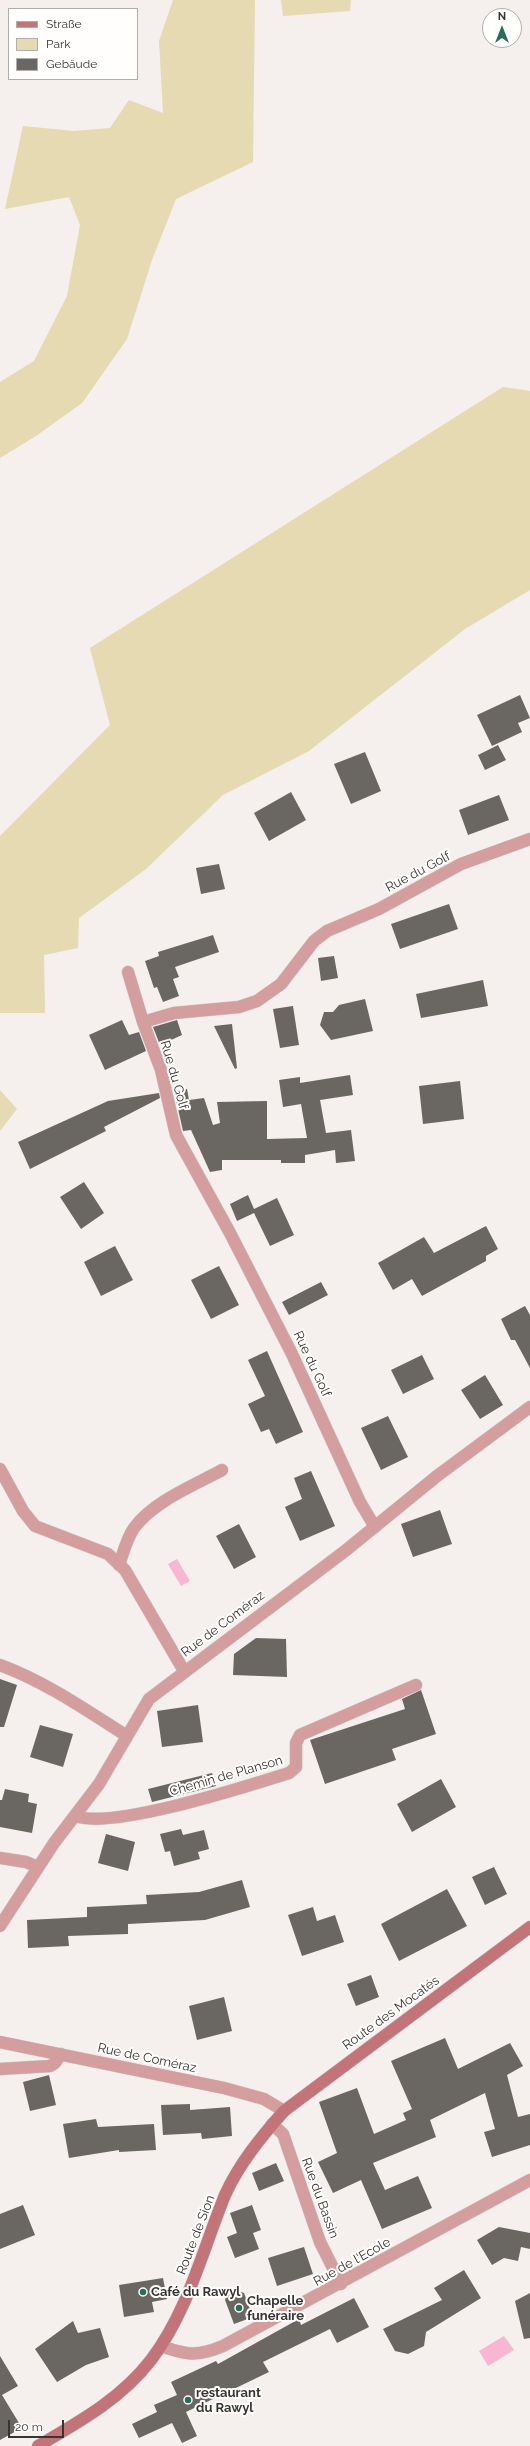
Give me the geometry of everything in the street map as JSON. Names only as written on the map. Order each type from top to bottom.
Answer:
[{"type":"street","name":"Rue du Golf","points":[[375,1527],[360,1502],[289,1347],[230,1233],[176,1135],[161,1070],[143,1022],[174,1013],[239,1007],[257,1001],[281,984],[314,941],[327,931],[379,909],[461,864],[530,839]]},
{"type":"street","points":[[128,972],[143,1022]]},
{"type":"street","name":"Rue de Coméraz","points":[[0,1926],[38,1867],[99,1784],[149,1699],[375,1527],[437,1476],[530,1407]]},
{"type":"street","points":[[0,1469],[23,1511],[35,1526],[102,1552],[125,1570],[184,1671]]},
{"type":"street","points":[[119,1565],[133,1529],[142,1519],[164,1502],[222,1470]]},
{"type":"street","points":[[0,1665],[24,1674],[49,1687],[127,1736]]},
{"type":"street","name":"Chemin de Planson","points":[[75,1816],[94,1820],[154,1810],[187,1803],[289,1773],[296,1767],[296,1743],[300,1735],[416,1685]]},
{"type":"street","points":[[0,1858],[26,1862],[38,1867]]},
{"type":"street","name":"Route des Mocatés","points":[[272,2124],[284,2111],[530,1927]]},
{"type":"street","name":"Rue de Coméraz","points":[[0,2042],[246,2093],[269,2101],[284,2111]]},
{"type":"street","points":[[0,2069],[50,2066],[55,2063],[61,2054]]},
{"type":"street","name":"Rue du Bassin","points":[[272,2124],[283,2134],[320,2242],[341,2284]]},
{"type":"street","name":"Route de Sion","points":[[38,2446],[91,2415],[113,2398],[134,2378],[161,2346],[187,2299],[226,2194],[247,2156],[272,2124]]},
{"type":"street","name":"Rue de l'Ecole","points":[[161,2346],[188,2355],[213,2350],[237,2340],[530,2180]]},
{"type":"green space","points":[[173,0],[255,0],[253,162],[176,199],[152,260],[127,339],[82,403],[36,436],[0,458],[0,382],[34,361],[67,296],[80,225],[69,197],[5,209],[23,126],[74,131],[110,128],[129,100],[163,113],[159,41]]},
{"type":"green space","points":[[281,0],[351,0],[350,11],[283,16]]},
{"type":"green space","points":[[503,387],[530,391],[530,590],[465,629],[309,751],[223,795],[146,869],[79,918],[78,948],[44,955],[45,1013],[0,1013],[0,836],[110,725],[90,648]]},
{"type":"green space","points":[[0,1090],[17,1109],[0,1131]]},
{"type":"shaded area","points":[[177,1559],[190,1581],[181,1586],[168,1564]]},
{"type":"shaded area","points":[[504,2336],[514,2350],[488,2366],[479,2351]]},
{"type":"building","points":[[520,695],[530,718],[518,723],[522,732],[492,746],[477,715]]},
{"type":"building","points":[[498,745],[506,760],[485,770],[478,755]]},
{"type":"building","points":[[365,752],[381,791],[351,804],[334,764]]},
{"type":"building","points":[[291,792],[306,820],[269,841],[254,813]]},
{"type":"building","points":[[499,795],[509,820],[468,835],[459,810]]},
{"type":"building","points":[[219,864],[225,889],[201,894],[196,868]]},
{"type":"building","points":[[449,904],[458,929],[400,949],[391,924]]},
{"type":"building","points":[[213,935],[219,952],[175,967],[179,977],[173,979],[179,996],[163,1002],[157,987],[154,988],[145,961],[159,956],[158,952]]},
{"type":"building","points":[[334,956],[338,978],[321,981],[318,958]]},
{"type":"building","points":[[483,980],[488,1006],[421,1018],[416,994]]},
{"type":"building","points":[[365,999],[373,1031],[331,1040],[320,1025],[324,1012],[333,1012],[339,1005]]},
{"type":"building","points":[[293,1006],[299,1045],[280,1048],[273,1009]]},
{"type":"building","points":[[122,1020],[129,1035],[139,1032],[146,1051],[105,1070],[89,1035]]},
{"type":"building","points":[[177,1020],[182,1035],[160,1045],[153,1027]]},
{"type":"building","points":[[232,1024],[237,1068],[235,1069],[214,1026]]},
{"type":"building","points":[[350,1075],[353,1095],[320,1100],[326,1133],[351,1130],[355,1161],[336,1163],[335,1150],[305,1155],[305,1163],[281,1163],[281,1160],[222,1160],[222,1170],[210,1172],[191,1130],[183,1131],[174,1091],[187,1089],[189,1100],[204,1098],[213,1125],[220,1123],[217,1102],[267,1101],[267,1139],[307,1138],[301,1104],[283,1107],[279,1080],[300,1077],[300,1083]]},
{"type":"building","points":[[460,1081],[464,1119],[423,1124],[419,1086]]},
{"type":"building","points":[[159,1093],[160,1098],[104,1127],[106,1131],[30,1169],[18,1142],[108,1101]]},
{"type":"building","points":[[84,1182],[104,1213],[81,1229],[60,1197]]},
{"type":"building","points":[[248,1195],[254,1209],[277,1198],[294,1235],[270,1246],[254,1213],[237,1221],[230,1204]]},
{"type":"building","points":[[486,1226],[498,1249],[486,1256],[486,1261],[422,1296],[412,1279],[393,1290],[378,1263],[424,1237],[434,1253]]},
{"type":"building","points":[[115,1246],[133,1280],[101,1296],[84,1262]]},
{"type":"building","points":[[219,1266],[239,1305],[211,1319],[191,1280]]},
{"type":"building","points":[[321,1282],[328,1295],[289,1315],[282,1302]]},
{"type":"building","points":[[525,1306],[530,1315],[530,1368],[515,1340],[511,1340],[501,1319]]},
{"type":"building","points":[[267,1351],[303,1432],[276,1444],[269,1429],[261,1432],[248,1404],[265,1396],[248,1360]]},
{"type":"building","points":[[422,1355],[434,1379],[403,1394],[391,1370]]},
{"type":"building","points":[[485,1375],[503,1405],[480,1419],[461,1390]]},
{"type":"building","points":[[388,1416],[408,1457],[381,1470],[361,1428]]},
{"type":"building","points":[[311,1471],[335,1526],[300,1541],[285,1507],[302,1499],[294,1478]]},
{"type":"building","points":[[440,1510],[452,1544],[413,1557],[401,1524]]},
{"type":"building","points":[[239,1524],[256,1557],[234,1569],[216,1536]]},
{"type":"building","points":[[256,1638],[286,1639],[287,1677],[233,1675],[234,1654]]},
{"type":"building","points":[[0,1679],[17,1685],[4,1727],[0,1727]]},
{"type":"building","points":[[421,1690],[436,1734],[392,1749],[396,1760],[325,1784],[310,1740],[405,1709],[402,1699]]},
{"type":"building","points":[[198,1705],[203,1742],[162,1747],[157,1711]]},
{"type":"building","points":[[40,1725],[73,1734],[63,1767],[30,1757]]},
{"type":"building","points":[[212,1773],[216,1786],[152,1802],[148,1789]]},
{"type":"building","points":[[441,1779],[456,1807],[412,1832],[397,1804]]},
{"type":"building","points":[[5,1789],[29,1794],[28,1802],[37,1804],[32,1833],[0,1827],[0,1800],[2,1800]]},
{"type":"building","points":[[181,1829],[183,1835],[204,1830],[209,1849],[198,1852],[200,1859],[174,1866],[170,1851],[165,1852],[160,1834]]},
{"type":"building","points":[[106,1834],[135,1842],[128,1871],[98,1863]]},
{"type":"building","points":[[494,1867],[507,1894],[485,1905],[472,1877]]},
{"type":"building","points":[[242,1880],[250,1907],[205,1920],[128,1924],[128,1934],[68,1936],[69,1946],[28,1948],[27,1920],[87,1917],[87,1907],[147,1904],[146,1895],[199,1892]]},
{"type":"building","points":[[447,1889],[467,1926],[399,1961],[381,1924]]},
{"type":"building","points":[[313,1907],[317,1921],[335,1915],[344,1942],[302,1956],[288,1915]]},
{"type":"building","points":[[371,1975],[379,1997],[356,2006],[347,1984]]},
{"type":"building","points":[[224,1997],[232,2031],[197,2040],[189,2006]]},
{"type":"building","points":[[445,2038],[458,2069],[510,2043],[523,2066],[507,2075],[518,2117],[530,2114],[530,2145],[492,2157],[484,2132],[495,2129],[485,2093],[430,2120],[436,2137],[373,2163],[385,2190],[418,2176],[432,2208],[382,2229],[361,2180],[333,2193],[318,2162],[337,2153],[319,2102],[357,2088],[374,2134],[406,2120],[403,2113],[412,2109],[391,2061]]},
{"type":"building","points":[[49,2075],[56,2105],[30,2111],[23,2082]]},
{"type":"building","points":[[190,2104],[190,2110],[230,2107],[232,2136],[202,2139],[201,2133],[163,2135],[161,2105]]},
{"type":"building","points":[[96,2119],[98,2127],[154,2124],[156,2150],[119,2152],[119,2150],[69,2158],[63,2124]]},
{"type":"building","points":[[276,2163],[284,2181],[259,2191],[252,2173]]},
{"type":"building","points":[[23,2205],[35,2235],[0,2249],[0,2214]]},
{"type":"building","points":[[252,2205],[261,2230],[253,2233],[259,2249],[235,2258],[227,2237],[237,2233],[230,2213]]},
{"type":"building","points":[[499,2227],[530,2233],[530,2249],[521,2247],[518,2261],[504,2258],[492,2265],[477,2240]]},
{"type":"building","points":[[304,2247],[313,2274],[277,2286],[268,2258]]},
{"type":"building","points":[[464,2270],[481,2298],[426,2332],[424,2346],[408,2354],[395,2351],[383,2329],[442,2300],[434,2288]]},
{"type":"building","name":"Café du Rawyl","points":[[163,2278],[167,2299],[152,2302],[154,2312],[124,2317],[119,2285]]},
{"type":"building","name":"Chapelle funéraire","points":[[236,2290],[244,2293],[253,2317],[234,2324],[225,2300],[228,2292]]},
{"type":"building","points":[[530,2293],[530,2338],[524,2339],[515,2301]]},
{"type":"building","points":[[354,2298],[369,2327],[337,2343],[330,2329],[263,2362],[269,2372],[186,2412],[197,2436],[182,2443],[172,2423],[139,2438],[132,2424],[157,2412],[154,2405],[177,2395],[171,2382],[216,2361],[218,2364],[299,2319],[301,2325]]},
{"type":"building","points":[[73,2321],[78,2333],[100,2328],[109,2357],[86,2365],[57,2382],[35,2349]]},
{"type":"building","points":[[0,2356],[18,2386],[2,2395],[22,2428],[0,2440]]},
{"type":"place","name":"Café du Rawyl","points":[[143,2292]]},
{"type":"place","name":"Chapelle funéraire","points":[[239,2308]]},
{"type":"place","name":"restaurant du Rawyl","points":[[188,2400]]}]
